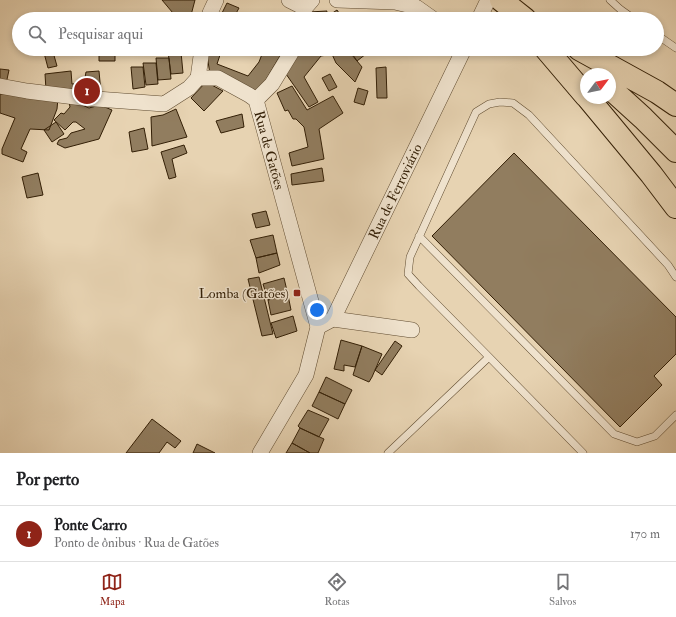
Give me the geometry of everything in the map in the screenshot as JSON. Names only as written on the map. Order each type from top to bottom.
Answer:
[{"type":"highway","points":[[501,0],[516,12]]},
{"type":"highway","points":[[552,56],[580,89]]},
{"type":"highway","points":[[571,56],[586,68]]},
{"type":"highway","points":[[592,56],[657,92],[676,105]]},
{"type":"highway","points":[[616,93],[676,151]]},
{"type":"highway","points":[[593,104],[651,174],[676,207]]},
{"type":"highway","points":[[643,118],[670,137]]},
{"type":"street","points":[[210,12],[216,0]]},
{"type":"street","points":[[289,0],[306,9]]},
{"type":"street","points":[[337,0],[395,2],[416,7],[423,12]]},
{"type":"street","points":[[482,12],[488,0]]},
{"type":"street","points":[[0,86],[83,98],[164,104],[189,88],[198,78],[201,56]]},
{"type":"street","points":[[256,100],[272,84],[290,56]]},
{"type":"street","name":"Rua de Ferroviário","points":[[333,319],[461,56]]},
{"type":"street","name":"Rua de Gatões","points":[[198,78],[218,78],[256,100],[318,327],[306,374],[260,453]]},
{"type":"street","points":[[318,327],[333,319],[412,330]]},
{"type":"lane","points":[[610,0],[625,12]]},
{"type":"lane","points":[[664,40],[676,48]]},
{"type":"lane","points":[[583,453],[408,274],[410,257],[476,112],[489,104],[500,102],[513,103],[529,115],[668,265],[676,277]]},
{"type":"lane","points":[[419,236],[614,434],[637,442],[655,436],[676,415]]},
{"type":"lane","points":[[388,453],[489,357]]},
{"type":"building","points":[[162,0],[195,0],[192,12],[172,12]]},
{"type":"building","points":[[227,3],[239,8],[237,12],[222,12]]},
{"type":"building","points":[[45,56],[54,56],[57,66],[48,68]]},
{"type":"building","points":[[99,56],[115,56],[115,61],[99,61]]},
{"type":"building","points":[[169,56],[181,56],[183,73],[171,74]]},
{"type":"building","points":[[207,56],[220,56],[217,64],[248,76],[259,62],[261,56],[280,56],[257,95],[210,74]]},
{"type":"building","points":[[295,56],[321,56],[304,77],[318,102],[309,107],[286,74]]},
{"type":"building","points":[[333,56],[353,56],[362,67],[355,82],[336,63]]},
{"type":"building","points":[[354,56],[363,56],[357,61]]},
{"type":"building","points":[[156,58],[169,58],[171,79],[158,80]]},
{"type":"building","points":[[143,63],[156,63],[158,84],[146,85]]},
{"type":"building","points":[[131,67],[143,67],[145,87],[133,89]]},
{"type":"building","points":[[386,67],[387,98],[377,98],[376,68]]},
{"type":"building","points":[[0,69],[9,70],[6,84],[0,83]]},
{"type":"building","points":[[71,71],[72,84],[84,83],[86,72],[99,71],[101,93],[46,90],[45,74]]},
{"type":"building","points":[[330,74],[337,87],[329,91],[322,78]]},
{"type":"building","points":[[206,82],[223,91],[204,111],[191,98]]},
{"type":"building","points":[[292,86],[307,110],[333,96],[343,113],[319,129],[324,159],[292,166],[289,153],[308,147],[304,127],[296,119],[293,119],[288,110],[285,111],[277,93]]},
{"type":"building","points":[[358,88],[368,91],[364,105],[354,102]]},
{"type":"building","points":[[0,94],[58,98],[57,109],[49,130],[30,129],[21,149],[27,152],[23,162],[2,154],[2,149],[15,118],[0,113]]},
{"type":"building","points":[[73,101],[89,108],[100,105],[112,110],[99,139],[65,148],[57,144],[59,140],[67,138],[71,133],[85,129],[76,122],[73,122],[65,130],[54,120],[61,113],[64,114],[70,107],[69,102]]},
{"type":"building","points":[[176,109],[187,137],[152,146],[151,117],[163,115]]},
{"type":"building","points":[[242,114],[244,127],[221,133],[216,121]]},
{"type":"building","points":[[56,122],[64,134],[52,142],[44,130]]},
{"type":"building","points":[[144,128],[148,149],[132,152],[129,132]]},
{"type":"building","points":[[184,145],[187,153],[172,159],[176,177],[169,179],[161,152]]},
{"type":"building","points":[[514,153],[676,317],[676,354],[654,376],[662,385],[620,427],[432,236]]},
{"type":"building","points":[[322,168],[324,181],[292,185],[291,174]]},
{"type":"building","points":[[38,173],[43,195],[27,198],[22,177]]},
{"type":"building","points":[[266,211],[270,225],[256,228],[252,214]]},
{"type":"building","points":[[273,235],[277,253],[256,258],[250,240]]},
{"type":"building","points":[[277,253],[280,265],[259,273],[256,258]]},
{"type":"building","points":[[259,277],[273,334],[262,336],[248,279]]},
{"type":"building","points":[[284,278],[288,295],[268,300],[263,284]]},
{"type":"building","points":[[288,295],[291,310],[271,315],[268,300]]},
{"type":"building","points":[[293,316],[297,331],[276,338],[271,323]]},
{"type":"building","points":[[341,340],[362,346],[355,367],[344,365],[344,371],[334,369]]},
{"type":"building","points":[[395,341],[402,346],[382,375],[375,370]]},
{"type":"building","points":[[362,346],[382,354],[369,382],[353,375]]},
{"type":"building","points":[[326,377],[352,390],[345,404],[319,392]]},
{"type":"building","points":[[319,392],[345,404],[338,419],[312,406]]},
{"type":"building","points":[[308,410],[329,419],[319,437],[298,426]]},
{"type":"building","points":[[152,419],[181,441],[175,448],[167,442],[159,453],[126,453]]},
{"type":"building","points":[[300,428],[324,439],[318,453],[310,453],[292,443]]},
{"type":"building","points":[[292,443],[310,453],[286,453]]},
{"type":"building","points":[[197,444],[215,453],[193,453]]},
{"type":"place","name":"Ponte Carro","points":[[87,91]]},
{"type":"place","name":"Lomba (Gatões)","points":[[297,293]]}]
